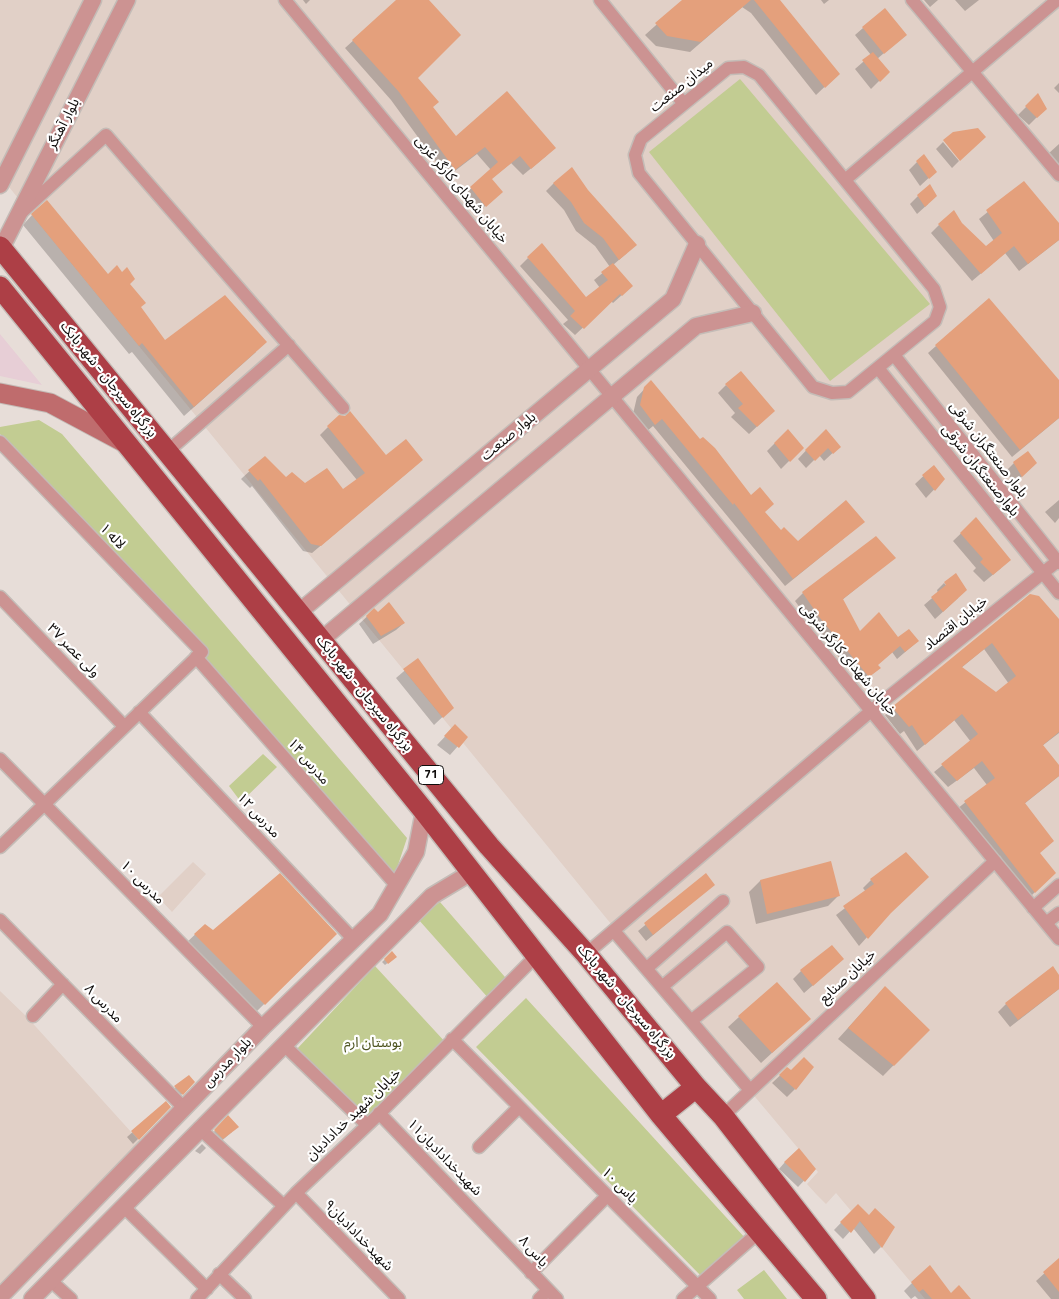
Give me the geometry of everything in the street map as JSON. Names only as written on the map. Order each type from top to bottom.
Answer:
[{"type":"highway","name":"بزرگراه سیرجان - شهر بابک","points":[[1,248],[489,846],[586,954],[696,1087],[723,1116],[865,1299]]},
{"type":"highway","name":"بزرگراه سیرجان - شهر بابک","points":[[0,287],[424,811],[661,1116],[816,1299]]},
{"type":"highway","points":[[661,1116],[696,1087]]},
{"type":"main road","points":[[0,392],[50,403],[127,445]]},
{"type":"street","points":[[0,185],[93,0]]},
{"type":"street","name":"بلوار آهنگر","points":[[1,248],[127,0]]},
{"type":"street","name":"خیابان شهدای کارگر غربی","points":[[285,0],[613,398]]},
{"type":"street","points":[[600,0],[684,104]]},
{"type":"street","points":[[912,0],[1059,175]]},
{"type":"street","points":[[845,180],[972,70],[1057,0]]},
{"type":"street","name":"میدان صنعت","points":[[744,67],[759,75],[845,180],[934,290],[940,307],[936,321],[848,392],[832,393],[814,387],[639,173],[635,155],[641,139],[728,68],[744,67]]},
{"type":"street","points":[[18,215],[106,135],[344,408]]},
{"type":"street","name":"بلوار صنعت","points":[[298,613],[673,299],[697,244]]},
{"type":"street","points":[[321,640],[613,398],[696,326],[753,313]]},
{"type":"street","points":[[167,452],[289,346]]},
{"type":"street","name":"بلوار صنعتگران شرقی","points":[[894,355],[1058,561]]},
{"type":"street","name":"بلوارصنعتگران شرقی","points":[[878,368],[1059,593]]},
{"type":"street","points":[[912,410],[928,397]]},
{"type":"street","name":"خیابان شهدای کارگر شرقی","points":[[613,398],[1059,940]]},
{"type":"street","name":"لاله ۱","points":[[0,442],[199,654]]},
{"type":"street","name":"خیابان اقتصاد","points":[[586,954],[871,711],[1058,561]]},
{"type":"street","name":"ولی عصر ۳۷","points":[[0,597],[124,726]]},
{"type":"street","points":[[0,847],[199,654]]},
{"type":"street","name":"مدرس ۱۴","points":[[199,654],[396,886]]},
{"type":"street","name":"مدرس ۱۲","points":[[139,712],[354,940]]},
{"type":"street","name":"مدرس ۱۰","points":[[0,760],[263,1027]]},
{"type":"street","name":"بلوار مدرس","points":[[0,1296],[263,1027],[380,914],[416,852],[424,811]]},
{"type":"street","name":"خیابان صنایع","points":[[723,1116],[995,861]]},
{"type":"street","name":"بلوار مدرس","points":[[32,1299],[199,1128],[432,896],[472,872]]},
{"type":"street","points":[[1033,908],[1059,886]]},
{"type":"street","points":[[647,968],[723,901]]},
{"type":"street","points":[[1046,923],[1059,912]]},
{"type":"street","points":[[380,914],[390,920],[396,931]]},
{"type":"street","name":"مدرس ۸","points":[[0,920],[184,1108]]},
{"type":"street","points":[[614,930],[750,1090]]},
{"type":"street","points":[[663,986],[727,932],[758,967],[691,1021]]},
{"type":"street","name":"خیابان شهید خدادادیان","points":[[197,1299],[296,1193],[367,1125],[536,956]]},
{"type":"street","points":[[33,1016],[63,984]]},
{"type":"street","name":"یاس ۱۰","points":[[452,1039],[710,1299]]},
{"type":"street","points":[[284,1045],[367,1125]]},
{"type":"street","points":[[479,1147],[519,1107]]},
{"type":"street","name":"شهیدخدادادیان۱۱","points":[[379,1113],[487,1224]]},
{"type":"street","points":[[199,1128],[284,1206]]},
{"type":"street","name":"شهیدخدادادیان۹","points":[[296,1193],[399,1299]]},
{"type":"street","points":[[531,1273],[607,1196]]},
{"type":"street","points":[[123,1206],[207,1289]]},
{"type":"street","name":"یاس ۸","points":[[487,1224],[531,1273],[548,1296]]},
{"type":"street","points":[[683,1299],[759,1232]]},
{"type":"street","points":[[220,1274],[245,1299]]},
{"type":"street","points":[[50,1280],[71,1299]]},
{"type":"shaded area","points":[[0,0],[1059,0],[1059,1299],[925,1299],[836,1193],[826,1204],[807,1184],[818,1172],[647,968],[0,176]]},
{"type":"shaded area","points":[[0,334],[42,385],[0,376]]},
{"type":"shaded area","points":[[193,862],[206,874],[172,912],[158,897]]},
{"type":"shaded area","points":[[0,991],[27,1017],[142,1144],[0,1287]]},
{"type":"green space","points":[[740,79],[930,304],[830,381],[649,152]]},
{"type":"green space","points":[[39,420],[62,434],[407,838],[395,874],[0,434],[0,427]]},
{"type":"green space","points":[[263,754],[277,767],[241,802],[229,786]]},
{"type":"green space","points":[[440,902],[511,984],[490,1000],[418,919]]},
{"type":"green space","name":"بوستان ارم","points":[[375,966],[447,1044],[373,1122],[296,1050]]},
{"type":"green space","points":[[526,998],[746,1239],[702,1277],[476,1047]]},
{"type":"green space","points":[[764,1270],[787,1299],[744,1299],[737,1290]]},
{"type":"building","points":[[396,0],[429,0],[461,35],[418,78],[439,102],[433,107],[456,136],[507,91],[556,148],[531,169],[520,156],[492,179],[503,192],[486,207],[470,187],[498,162],[485,147],[455,170],[399,92],[352,40]]},
{"type":"building","points":[[682,0],[751,0],[701,42],[667,36],[655,23]]},
{"type":"building","points":[[754,0],[780,0],[840,74],[825,88]]},
{"type":"building","points":[[885,8],[907,35],[884,54],[862,27]]},
{"type":"building","points":[[873,52],[890,72],[880,82],[862,60]]},
{"type":"building","points":[[1038,93],[1047,109],[1037,118],[1025,106]]},
{"type":"building","points":[[978,128],[986,137],[960,161],[943,140],[953,132]]},
{"type":"building","points":[[924,154],[937,172],[929,179],[916,161]]},
{"type":"building","points":[[572,167],[588,190],[637,245],[619,260],[603,238],[584,223],[571,202],[553,183]]},
{"type":"building","points":[[1024,181],[1059,223],[1059,240],[1028,264],[1014,246],[981,274],[938,224],[954,210],[962,223],[986,246],[1002,233],[986,210]]},
{"type":"building","points":[[930,184],[937,196],[925,207],[917,195]]},
{"type":"building","points":[[47,200],[108,274],[117,265],[122,272],[127,267],[135,279],[130,284],[146,303],[141,307],[165,340],[225,295],[267,342],[194,407],[142,343],[139,346],[31,214]]},
{"type":"building","points":[[542,243],[586,297],[608,280],[601,272],[613,263],[633,286],[622,296],[620,294],[584,329],[570,316],[575,311],[527,257]]},
{"type":"building","points":[[989,298],[1059,380],[1059,418],[1020,450],[935,345]]},
{"type":"building","points":[[741,371],[775,411],[757,427],[738,408],[743,404],[725,384]]},
{"type":"building","points":[[651,380],[700,439],[703,437],[715,448],[751,495],[760,487],[774,504],[765,512],[781,530],[784,527],[798,541],[846,500],[865,522],[793,579],[734,503],[733,505],[662,419],[655,425],[640,405],[644,387]]},
{"type":"building","points":[[350,411],[386,455],[406,439],[423,460],[321,546],[311,544],[260,479],[258,481],[248,470],[265,456],[286,477],[292,472],[305,483],[327,468],[343,489],[365,473],[327,426],[339,415],[345,416]]},
{"type":"building","points":[[788,429],[804,448],[790,462],[774,443]]},
{"type":"building","points":[[826,429],[841,447],[833,454],[828,448],[815,461],[805,450]]},
{"type":"building","points":[[1028,451],[1037,463],[1022,477],[1013,462]]},
{"type":"building","points":[[934,465],[945,479],[935,491],[922,475]]},
{"type":"building","points":[[976,517],[1011,560],[993,575],[980,562],[983,559],[960,533]]},
{"type":"building","points":[[876,536],[896,558],[843,599],[860,631],[879,612],[898,637],[909,629],[919,641],[905,652],[900,646],[878,665],[881,668],[869,677],[820,618],[802,592]]},
{"type":"building","points":[[956,573],[967,590],[943,612],[931,597],[946,585],[944,582]]},
{"type":"building","points":[[1030,594],[1039,596],[1059,619],[1059,732],[1043,745],[1059,765],[1059,776],[1025,803],[1054,841],[1040,853],[1056,873],[1035,893],[964,801],[995,778],[982,761],[957,781],[941,764],[978,734],[962,714],[925,745],[912,725],[909,727],[892,707]],"holes":[[[992,643],[1016,676],[996,692],[962,667]]]},
{"type":"building","points":[[389,602],[405,623],[381,636],[366,616],[374,608],[378,612]]},
{"type":"building","points":[[418,658],[454,708],[443,718],[403,669]]},
{"type":"building","points":[[455,724],[468,737],[459,748],[444,736]]},
{"type":"building","points":[[906,852],[929,877],[891,913],[868,939],[843,906],[874,884],[870,879]]},
{"type":"building","points":[[831,861],[840,896],[767,914],[760,880]]},
{"type":"building","points":[[280,873],[337,934],[265,1005],[194,934],[205,924],[213,930]]},
{"type":"building","points":[[706,873],[715,885],[653,935],[644,923]]},
{"type":"building","points":[[832,945],[844,959],[813,986],[800,970]]},
{"type":"building","points":[[392,951],[397,957],[388,964],[384,959]]},
{"type":"building","points":[[1053,966],[1059,975],[1059,989],[1018,1020],[1005,1003]]},
{"type":"building","points":[[777,982],[811,1019],[772,1053],[738,1016]]},
{"type":"building","points":[[885,986],[930,1030],[894,1066],[848,1028]]},
{"type":"building","points":[[804,1057],[814,1067],[796,1090],[779,1075],[787,1067],[791,1070]]},
{"type":"building","points":[[189,1075],[195,1082],[183,1095],[174,1086]]},
{"type":"building","points":[[166,1101],[171,1107],[139,1140],[131,1131]]},
{"type":"building","points":[[228,1115],[239,1127],[223,1139],[214,1130]]},
{"type":"building","points":[[799,1148],[816,1169],[805,1182],[784,1162]]},
{"type":"building","points":[[858,1204],[869,1215],[875,1208],[895,1227],[882,1248],[860,1221],[851,1233],[840,1222]]},
{"type":"building","points":[[1059,1258],[1059,1292],[1043,1272]]},
{"type":"building","points":[[930,1265],[951,1293],[959,1285],[971,1299],[932,1299],[923,1289],[919,1292],[911,1282]]}]
